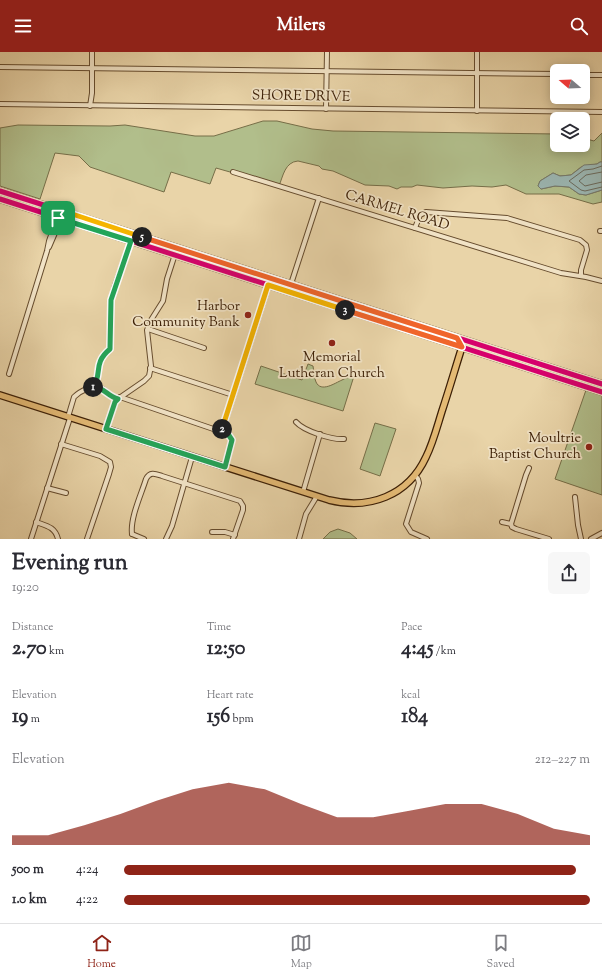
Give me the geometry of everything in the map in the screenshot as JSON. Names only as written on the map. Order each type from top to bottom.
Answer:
[{"type":"main road","points":[[0,195],[60,210],[602,384]]},
{"type":"main road","points":[[0,195],[58,218],[602,392]]},
{"type":"main road","points":[[0,395],[340,503],[348,504],[372,502],[387,497],[399,490],[416,475],[422,465],[429,450],[462,347],[457,338]]},
{"type":"street","points":[[90,106],[92,93],[92,52]]},
{"type":"street","points":[[326,109],[327,52]]},
{"type":"street","points":[[477,52],[477,111]]},
{"type":"street","points":[[0,67],[550,74]]},
{"type":"street","points":[[590,74],[602,75]]},
{"type":"street","name":"SHORE DRIVE","points":[[0,104],[602,112]]},
{"type":"street","name":"CARMEL ROAD","points":[[233,172],[555,271],[602,281]]},
{"type":"street","points":[[291,284],[319,198]]},
{"type":"street","points":[[9,374],[49,241],[55,228],[60,210]]},
{"type":"street","points":[[416,228],[420,215],[426,212],[500,217],[514,220],[582,241],[586,245],[587,250],[581,270],[581,276]]},
{"type":"street","points":[[31,539],[69,418],[74,397],[93,387],[96,383],[100,360],[110,349],[111,300],[134,234]]},
{"type":"street","points":[[106,429],[115,402],[148,377],[150,368],[147,338],[148,328],[162,301],[177,248]]},
{"type":"street","points":[[222,431],[270,278]]},
{"type":"street","points":[[361,307],[364,316]]},
{"type":"street","points":[[148,328],[204,348]]},
{"type":"street","points":[[150,368],[233,395]]},
{"type":"street","points":[[552,376],[554,369]]},
{"type":"street","points":[[93,387],[102,388],[111,396],[228,434],[232,440],[225,467]]},
{"type":"street","points":[[296,422],[305,429],[337,439],[344,439]]},
{"type":"street","points":[[303,492],[320,434]]},
{"type":"street","points":[[61,444],[105,458],[110,462],[111,467],[109,474],[87,539]]},
{"type":"street","points":[[166,539],[172,526],[192,457]]},
{"type":"street","points":[[511,524],[529,468]]},
{"type":"street","points":[[144,539],[131,537],[131,527],[148,475],[156,474],[240,501],[243,506],[243,510],[234,537],[225,532],[212,532]]},
{"type":"street","points":[[416,475],[419,483],[406,524],[407,529],[411,532],[427,539]]},
{"type":"street","points":[[47,488],[66,493]]},
{"type":"street","points":[[299,539],[306,514],[316,496]]},
{"type":"street","points":[[576,497],[578,525],[581,539]]},
{"type":"street","points":[[36,522],[51,528],[56,533],[58,539]]},
{"type":"street","points":[[502,522],[511,524],[512,527],[516,529],[549,539]]},
{"type":"street","points":[[591,539],[602,533]]},
{"type":"green space","points":[[263,121],[277,121],[312,129],[333,131],[550,134],[550,152],[590,152],[590,140],[594,141],[602,133],[602,162],[581,167],[571,175],[560,176],[553,173],[540,181],[538,186],[541,189],[555,186],[569,187],[579,194],[586,195],[602,190],[602,202],[593,204],[559,194],[526,194],[506,185],[492,187],[472,186],[443,188],[417,185],[397,189],[389,186],[365,185],[333,171],[298,161],[287,167],[279,186],[216,168],[210,184],[171,172],[164,192],[90,167],[79,156],[55,153],[40,199],[0,186],[0,128],[18,125],[125,125],[195,136],[214,136]]},
{"type":"green space","points":[[308,364],[313,366],[315,380],[321,387],[332,385],[354,376],[343,411],[255,384],[261,366],[302,380]]},
{"type":"green space","points":[[586,390],[602,395],[602,495],[555,479]]},
{"type":"green space","points":[[375,423],[396,429],[380,476],[360,469]]},
{"type":"green space","points":[[338,529],[350,533],[357,539],[323,539],[330,532]]},
{"type":"water","points":[[602,162],[602,190],[586,195],[579,194],[569,187],[555,186],[541,189],[538,186],[540,181],[553,173],[560,176],[571,175],[584,165],[597,164]]},
{"type":"cycle path","points":[[0,191],[602,384]]},
{"type":"cycle path","points":[[0,199],[602,392]]},
{"type":"place","name":"Harbor Community Bank","points":[[248,315]]},
{"type":"place","name":"Memorial Lutheran Church","points":[[332,343]]},
{"type":"place","name":"Moultrie Baptist Church","points":[[589,447]]},
{"type":"route","points":[[60,210],[457,338],[462,347],[268,285],[222,431],[232,438],[225,467],[106,429],[116,399],[118,399],[111,396],[102,388],[93,387],[96,383],[100,360],[110,349],[111,300],[131,241],[58,218],[60,210]]}]
